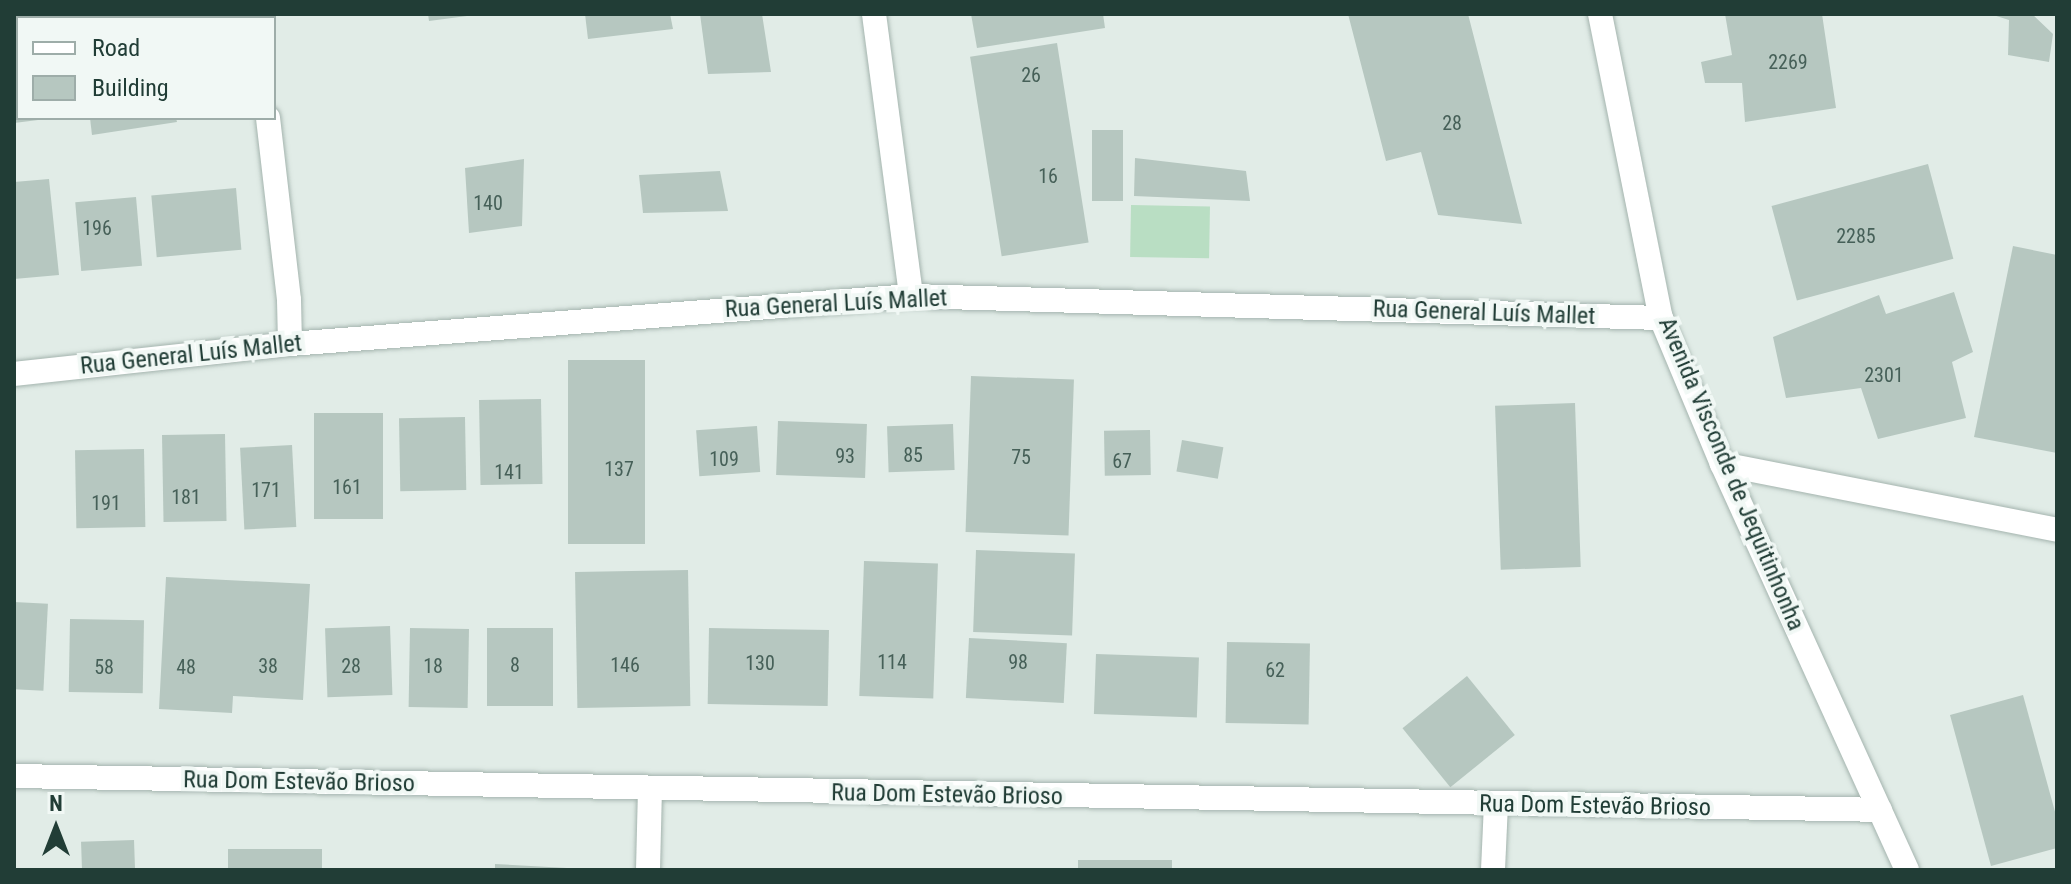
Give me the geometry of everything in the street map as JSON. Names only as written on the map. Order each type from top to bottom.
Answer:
[{"type":"street","points":[[874,14],[911,296]]},
{"type":"street","name":"Avenida Visconde de Jequitinhonha","points":[[1600,14],[1661,318],[1722,464],[1907,870]]},
{"type":"street","points":[[268,120],[289,300],[290,344]]},
{"type":"street","name":"Rua General Luís Mallet","points":[[14,374],[290,344],[911,296],[1661,318]]},
{"type":"street","points":[[1722,464],[2057,530]]},
{"type":"street","name":"Rua Dom Estevão Brioso","points":[[14,776],[650,790],[1880,810]]},
{"type":"street","points":[[648,870],[650,790]]},
{"type":"street","points":[[1493,870],[1496,804]]},
{"type":"green space","points":[[1131,205],[1210,206],[1209,258],[1130,257]]},
{"type":"building","points":[[14,14],[47,14],[16,16],[16,120],[38,120],[14,123]]},
{"type":"building","points":[[74,14],[160,14],[160,16]]},
{"type":"building","points":[[428,14],[467,14],[467,16],[429,21]]},
{"type":"building","points":[[585,14],[670,14],[673,29],[588,39]]},
{"type":"building","points":[[700,14],[762,14],[771,72],[708,74]]},
{"type":"building","points":[[971,14],[1103,14],[1105,28],[977,48]]},
{"type":"building","points":[[1348,14],[1468,14],[1522,224],[1438,215],[1421,152],[1386,161]]},
{"type":"building","points":[[1725,14],[1822,14],[1836,108],[1745,122],[1742,83],[1705,83],[1701,62],[1732,55]]},
{"type":"building","points":[[1990,14],[2032,14],[2053,34],[2049,62],[2008,55],[2009,20]]},
{"type":"building","points":[[1057,43],[1089,243],[1002,256],[970,57]]},
{"type":"building","points":[[90,120],[177,122],[92,135]]},
{"type":"building","points":[[1092,130],[1123,130],[1123,201],[1092,201]]},
{"type":"building","points":[[1135,158],[1246,171],[1250,201],[1134,196]]},
{"type":"building","points":[[524,159],[522,226],[469,233],[465,168]]},
{"type":"building","points":[[1928,164],[1953,259],[1797,301],[1772,206]]},
{"type":"building","points":[[720,171],[728,211],[643,213],[639,175]]},
{"type":"building","points":[[49,179],[59,275],[14,279],[14,182]]},
{"type":"building","points":[[236,188],[241,250],[157,257],[151,195]]},
{"type":"building","points":[[136,197],[142,266],[81,271],[75,202]]},
{"type":"building","points":[[2013,246],[2057,255],[2057,453],[1974,437]]},
{"type":"building","points":[[1954,292],[1973,352],[1952,362],[1966,418],[1878,439],[1861,388],[1786,398],[1773,337],[1879,295],[1886,314]]},
{"type":"building","points":[[568,360],[645,360],[645,544],[568,544]]},
{"type":"building","points":[[971,376],[1074,380],[1068,535],[966,532]]},
{"type":"building","points":[[541,399],[542,484],[480,485],[479,400]]},
{"type":"building","points":[[1575,403],[1581,567],[1501,570],[1495,406]]},
{"type":"building","points":[[314,413],[383,413],[383,519],[314,519]]},
{"type":"building","points":[[465,417],[466,490],[400,491],[399,418]]},
{"type":"building","points":[[778,421],[867,424],[865,478],[776,475]]},
{"type":"building","points":[[953,424],[955,470],[889,472],[887,426]]},
{"type":"building","points":[[757,426],[760,472],[699,476],[696,430]]},
{"type":"building","points":[[1150,430],[1151,475],[1105,476],[1104,431]]},
{"type":"building","points":[[225,434],[227,521],[164,522],[162,435]]},
{"type":"building","points":[[1182,440],[1223,447],[1218,479],[1176,472]]},
{"type":"building","points":[[292,445],[296,527],[244,530],[240,448]]},
{"type":"building","points":[[144,449],[145,527],[76,528],[75,450]]},
{"type":"building","points":[[976,550],[1075,553],[1072,635],[973,632]]},
{"type":"building","points":[[864,561],[938,564],[933,699],[859,696]]},
{"type":"building","points":[[688,570],[690,706],[577,708],[575,572]]},
{"type":"building","points":[[166,577],[310,584],[303,700],[233,696],[232,713],[159,709]]},
{"type":"building","points":[[14,602],[48,604],[43,691],[14,689]]},
{"type":"building","points":[[70,619],[144,620],[143,693],[69,692]]},
{"type":"building","points":[[390,626],[392,695],[327,697],[325,628]]},
{"type":"building","points":[[410,628],[469,629],[468,708],[409,707]]},
{"type":"building","points":[[487,628],[553,628],[553,706],[487,706]]},
{"type":"building","points":[[709,628],[829,630],[828,706],[708,704]]},
{"type":"building","points":[[969,638],[1067,643],[1064,703],[966,698]]},
{"type":"building","points":[[1227,642],[1310,643],[1309,724],[1226,723]]},
{"type":"building","points":[[1096,654],[1199,658],[1197,718],[1094,714]]},
{"type":"building","points":[[1467,676],[1515,735],[1450,787],[1402,728]]},
{"type":"building","points":[[2023,695],[2057,819],[2057,848],[1991,866],[1950,715]]},
{"type":"building","points":[[134,840],[135,870],[82,870],[81,842]]},
{"type":"building","points":[[228,849],[322,849],[322,870],[228,870]]},
{"type":"building","points":[[1078,860],[1172,860],[1172,870],[1078,870]]},
{"type":"building","points":[[495,864],[567,868],[567,870],[495,870]]}]
